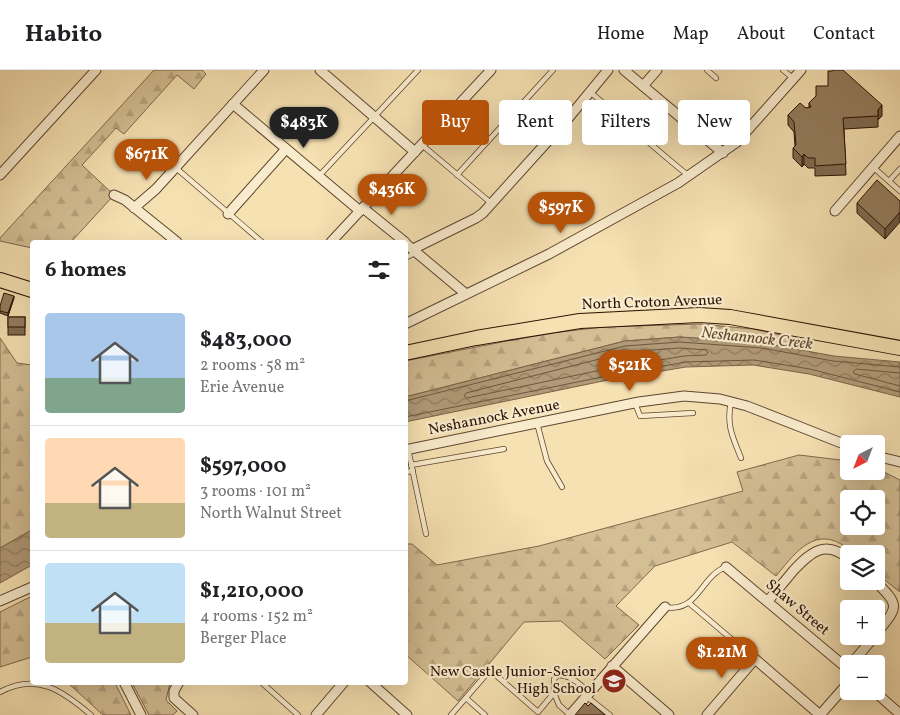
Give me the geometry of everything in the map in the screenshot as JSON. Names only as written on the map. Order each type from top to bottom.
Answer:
[{"type":"main road","points":[[0,280],[30,289]]},
{"type":"main road","name":"North Croton Avenue","points":[[408,352],[476,338],[580,321],[709,315],[730,316],[900,348]]},
{"type":"street","points":[[0,175],[96,70]]},
{"type":"street","points":[[134,208],[156,189],[264,70]]},
{"type":"street","points":[[320,70],[415,152]]},
{"type":"street","points":[[415,251],[476,218],[555,134],[608,70]]},
{"type":"street","points":[[624,70],[723,153]]},
{"type":"street","points":[[643,86],[657,70]]},
{"type":"street","points":[[408,323],[556,250],[643,204],[689,176],[723,153],[747,133],[801,70]]},
{"type":"street","points":[[460,100],[484,72]]},
{"type":"street","points":[[232,104],[319,176],[401,240]]},
{"type":"street","points":[[834,211],[900,136]]},
{"type":"street","points":[[333,240],[422,145]]},
{"type":"street","points":[[228,214],[286,149]]},
{"type":"street","points":[[114,194],[174,240]]},
{"type":"street","points":[[408,245],[466,294]]},
{"type":"street","name":"Neshannock Avenue","points":[[408,449],[636,403],[684,396],[731,401],[840,442]]},
{"type":"street","points":[[885,458],[900,462]]},
{"type":"street","points":[[768,601],[805,558],[823,549],[836,550],[840,553]]},
{"type":"street","name":"Shaw Street","points":[[726,567],[840,660]]},
{"type":"street","points":[[0,601],[30,588]]},
{"type":"street","points":[[885,590],[892,596],[895,604],[893,614],[885,623]]},
{"type":"street","points":[[570,715],[665,607]]},
{"type":"street","points":[[859,655],[867,645]]},
{"type":"street","points":[[707,715],[755,659],[820,715],[840,692]]},
{"type":"street","points":[[612,666],[669,715]]},
{"type":"street","points":[[126,685],[142,715]]},
{"type":"street","points":[[177,685],[174,691],[176,701],[193,715]]},
{"type":"street","points":[[316,715],[341,685]]},
{"type":"street","points":[[373,685],[407,715]]},
{"type":"street","points":[[884,700],[900,714]]},
{"type":"lane","points":[[319,176],[418,70]]},
{"type":"lane","points":[[457,174],[553,70]]},
{"type":"lane","points":[[706,70],[716,78]]},
{"type":"lane","points":[[783,70],[794,79]]},
{"type":"lane","points":[[590,92],[689,176]]},
{"type":"lane","points":[[422,145],[491,203]]},
{"type":"lane","points":[[175,167],[260,240]]},
{"type":"lane","points":[[873,167],[900,191]]},
{"type":"lane","points":[[889,181],[900,168]]},
{"type":"lane","points":[[408,256],[415,251]]},
{"type":"lane","points":[[731,401],[728,414],[729,427],[741,458]]},
{"type":"lane","points":[[636,403],[640,416],[692,413]]},
{"type":"lane","points":[[537,423],[547,461],[562,487]]},
{"type":"lane","points":[[411,465],[504,449]]},
{"type":"lane","points":[[408,455],[426,534]]},
{"type":"lane","points":[[408,472],[412,471]]},
{"type":"lane","points":[[665,607],[678,607],[690,603],[719,569],[726,567]]},
{"type":"lane","points":[[690,603],[755,659]]},
{"type":"lane","points":[[451,715],[490,670],[538,712],[554,693]]},
{"type":"lane","points":[[570,715],[559,705],[554,693],[554,679],[558,675],[573,678],[610,715]]},
{"type":"lane","points":[[0,692],[20,684],[30,684]]},
{"type":"lane","points":[[44,685],[72,699],[91,715]]},
{"type":"lane","points":[[264,685],[298,715]]},
{"type":"lane","points":[[466,698],[485,715]]},
{"type":"green space","points":[[154,70],[202,70],[206,74],[194,89],[177,75],[124,134],[116,128],[82,165],[114,195],[73,240],[30,240],[30,248],[0,241],[0,238]]},
{"type":"green space","points":[[700,324],[753,329],[800,339],[799,349],[763,343],[680,337],[625,341],[408,396],[408,360],[543,334],[603,327]]},
{"type":"green space","points":[[0,338],[17,363],[30,365],[30,531],[0,548]]},
{"type":"green space","points":[[799,455],[840,460],[840,480],[885,480],[885,472],[900,480],[900,592],[885,580],[885,545],[842,545],[831,540],[821,539],[812,542],[796,553],[776,576],[732,542],[655,566],[616,606],[639,625],[605,659],[561,621],[524,622],[458,701],[408,657],[408,544],[412,544],[437,565],[539,546],[743,491],[737,472]]},
{"type":"green space","points":[[30,597],[30,658],[0,667],[0,612]]},
{"type":"green space","points":[[70,685],[116,685],[131,715],[103,715]]},
{"type":"green space","points":[[133,685],[170,685],[166,700],[177,711],[173,715],[149,715]]},
{"type":"water","points":[[680,337],[763,343],[834,356],[900,362],[900,397],[809,374],[753,365],[686,367],[608,380],[408,421],[408,396],[625,341]]},
{"type":"water","points":[[30,531],[30,566],[0,583],[0,548]]},
{"type":"building","points":[[843,70],[882,105],[878,110],[878,116],[843,118],[846,164],[815,166],[815,158],[808,158],[804,154],[802,157],[793,148],[796,145],[794,122],[788,115],[800,103],[806,108],[811,107],[809,103],[816,96],[816,86],[828,86],[828,71]]},
{"type":"building","points":[[877,180],[900,201],[900,212],[885,229],[857,203]]},
{"type":"building","points":[[4,293],[14,296],[8,313],[0,311]]},
{"type":"building","points":[[8,317],[25,317],[25,327],[8,327]]},
{"type":"building","points":[[585,703],[588,706],[591,703],[605,715],[575,715]]},
{"type":"place","name":"New Castle Junior-Senior High School","points":[[614,681]]},
{"type":"water label","name":"Neshannock Creek","points":[[757,339]]}]
